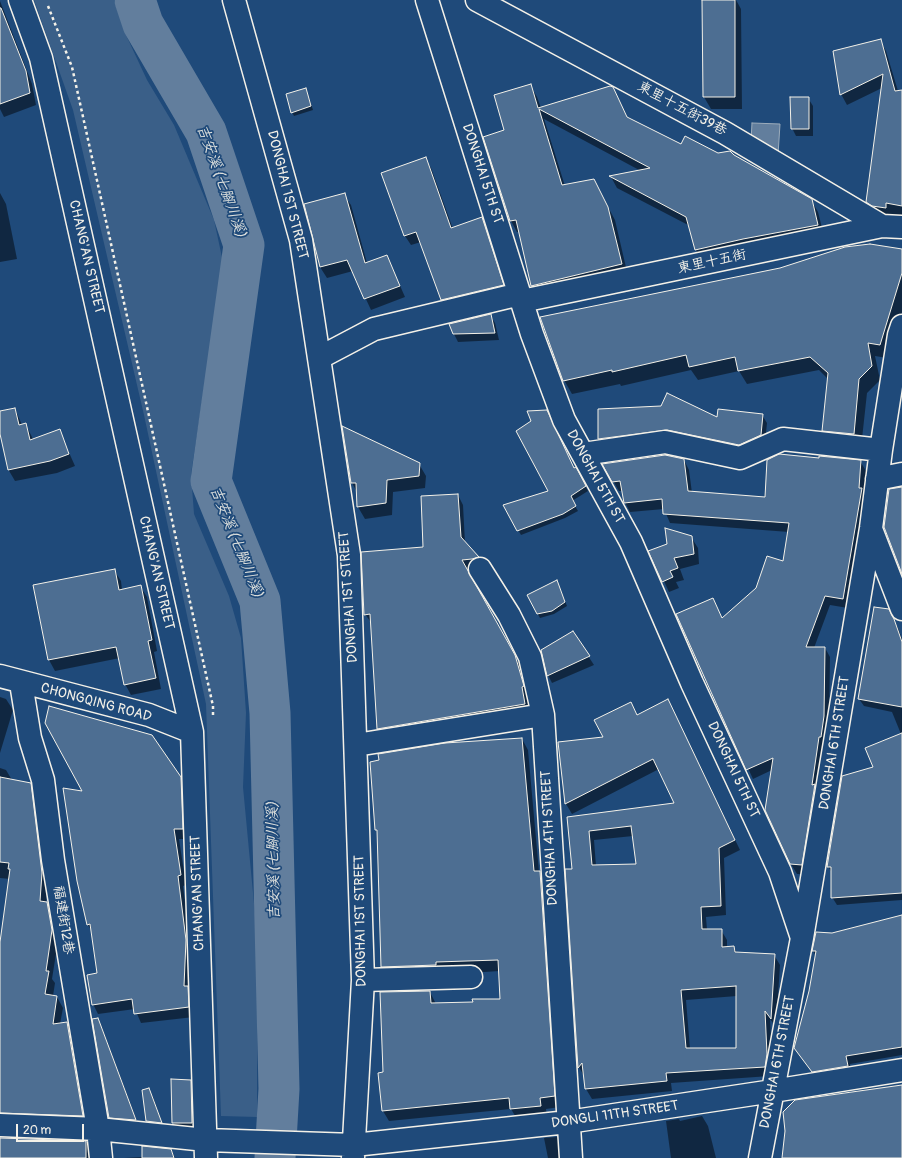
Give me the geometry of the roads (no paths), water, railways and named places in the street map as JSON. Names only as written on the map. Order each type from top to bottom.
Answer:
[{"type":"street","name":"CHANG'AN STREET","points":[[20,0],[41,58],[192,732],[206,1149]]},
{"type":"street","name":"DONGHAI 1ST STREET","points":[[234,0],[301,240],[349,554],[363,980],[354,1151]]},
{"type":"street","name":"DONGHAI 5TH ST","points":[[427,0],[521,298],[564,420],[631,542],[692,682],[780,872],[802,938]]},
{"type":"street","name":"東里十五街39巷","points":[[477,0],[725,133],[892,226]]},
{"type":"street","name":"東里十五街","points":[[319,358],[374,329],[521,298],[892,226]]},
{"type":"street","name":"DONGHAI 6TH STREET","points":[[760,1158],[802,938],[871,528],[876,479],[899,335],[902,326]]},
{"type":"street","points":[[583,454],[665,442],[740,458],[783,439],[881,450]]},
{"type":"street","points":[[876,479],[902,474]]},
{"type":"street","points":[[871,528],[902,608]]},
{"type":"street","name":"DONGHAI 4TH STREET","points":[[480,569],[509,615],[530,656],[543,715],[571,1158]]},
{"type":"street","name":"CHONGQING ROAD","points":[[0,676],[21,683],[149,716],[192,732]]},
{"type":"street","name":"福建街12巷","points":[[21,683],[30,738],[43,780],[54,860],[98,1129],[101,1158]]},
{"type":"street","points":[[356,745],[543,715]]},
{"type":"street","points":[[363,980],[471,977]]},
{"type":"street","name":"DONGLI 11TH STREET","points":[[0,1125],[98,1129],[206,1149],[326,1144],[354,1151],[568,1122],[902,1070]]},
{"type":"waterway","name":"吉安溪 (七腳川溪)","points":[[135,0],[143,24],[206,132],[244,245],[211,481],[260,601],[270,713],[279,1089],[275,1158]]}]
